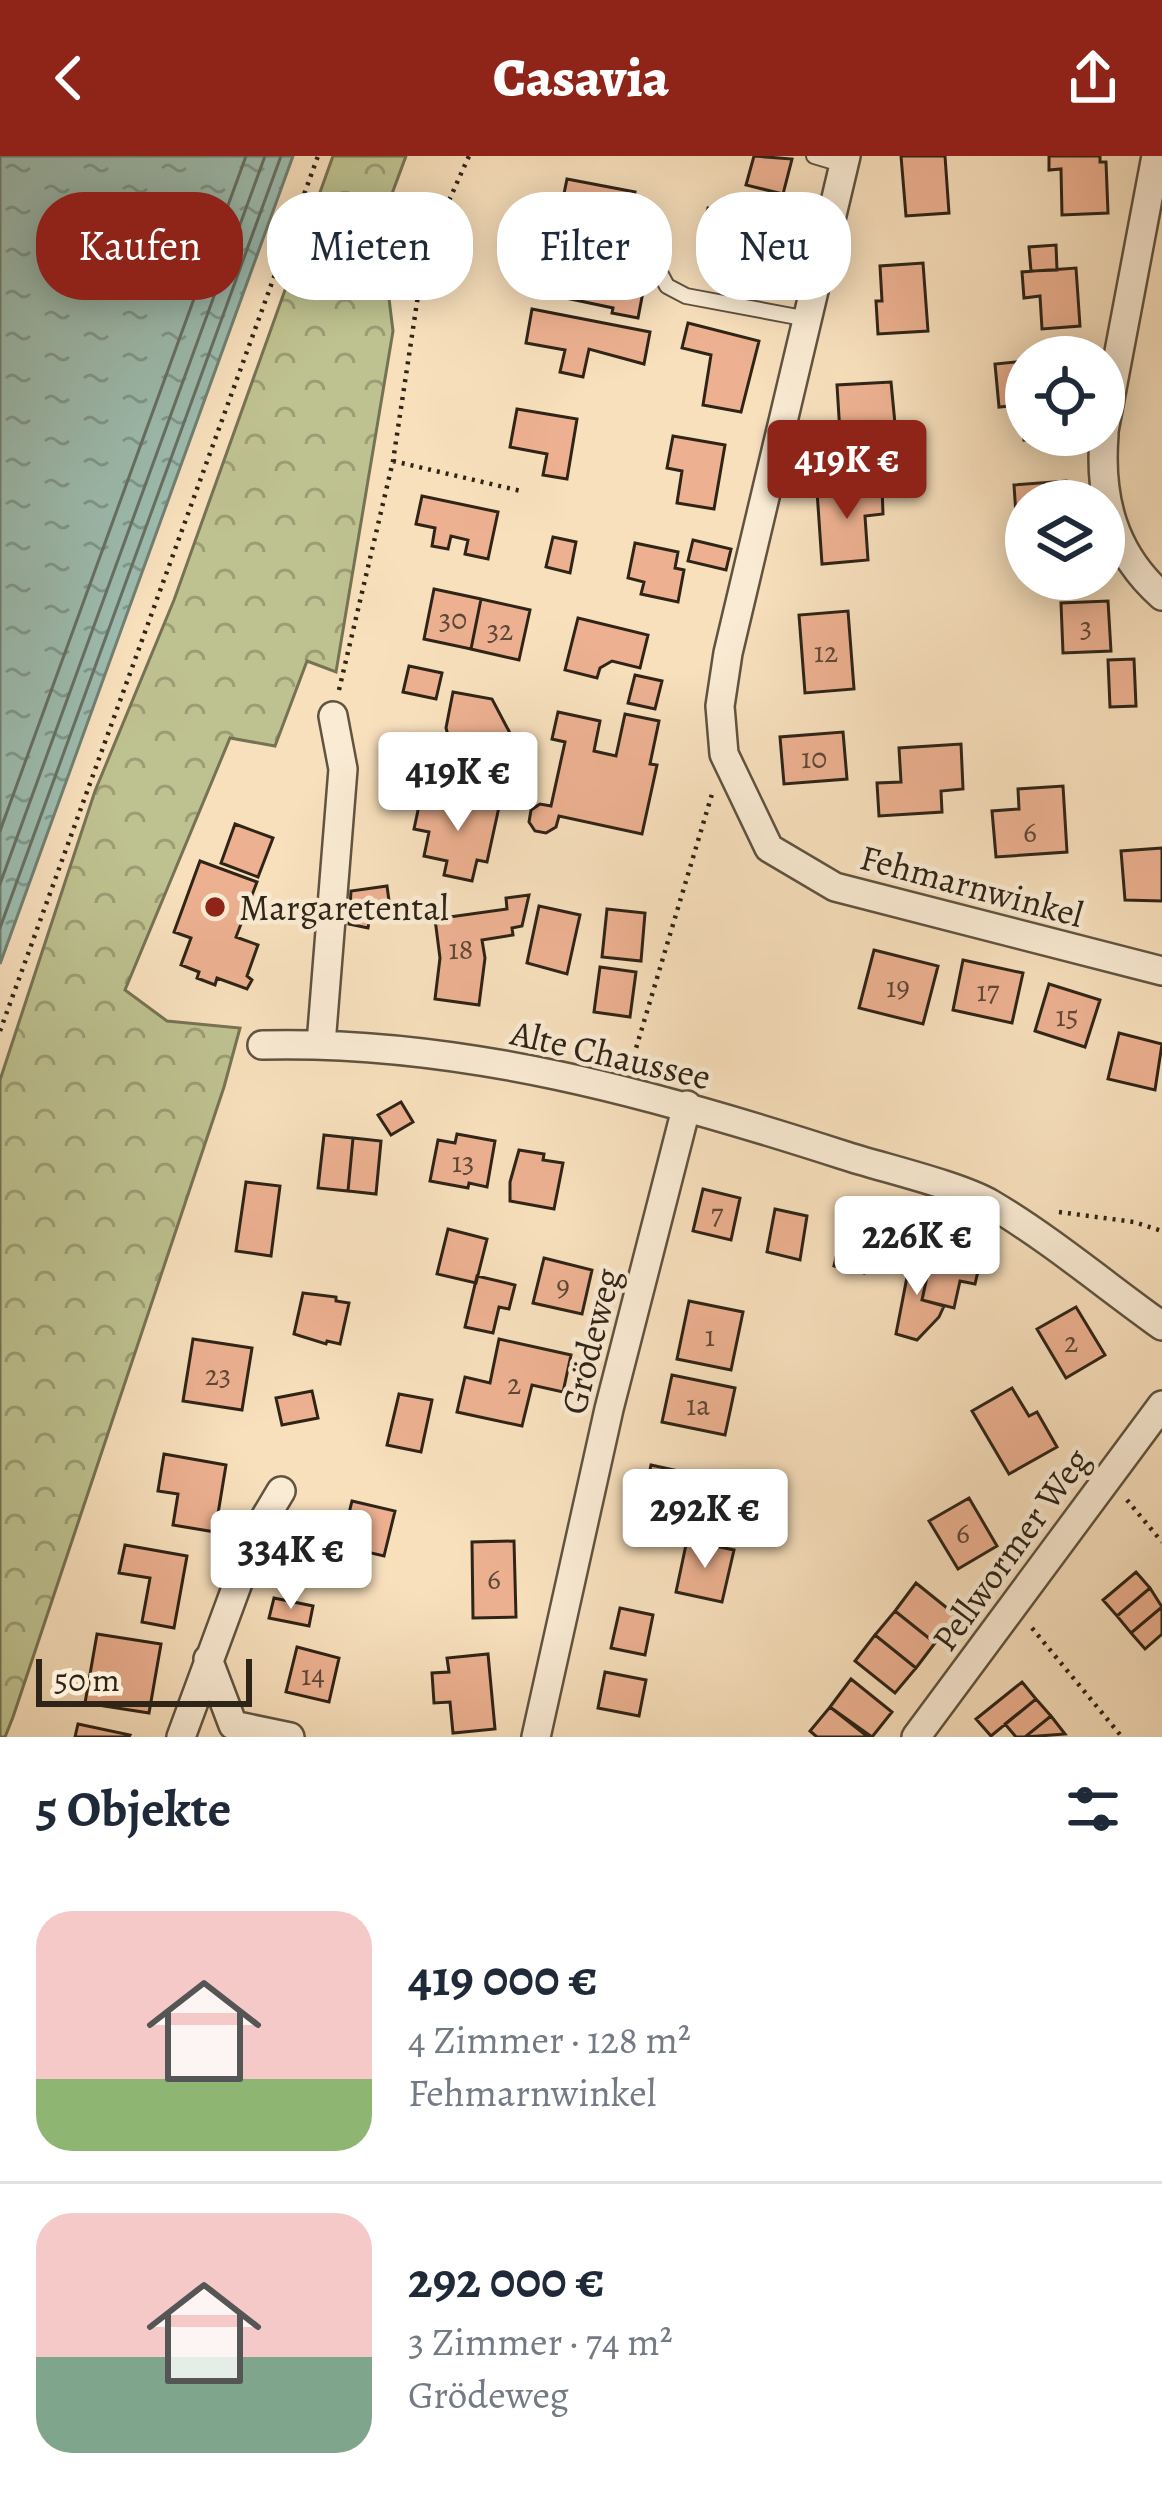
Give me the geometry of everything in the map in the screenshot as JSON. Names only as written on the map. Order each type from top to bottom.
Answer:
[{"type":"street","points":[[1122,336],[1156,156]]},
{"type":"street","name":"Fehmarnwinkel","points":[[845,161],[728,653],[720,706],[724,754],[769,848],[836,886],[1162,971]]},
{"type":"street","points":[[1102,456],[1106,510],[1123,549],[1162,596]]},
{"type":"street","points":[[321,1043],[343,769],[333,716]]},
{"type":"street","name":"Alte Chaussee","points":[[262,1045],[321,1043],[410,1050],[624,1088],[687,1105],[988,1202],[1162,1327]]},
{"type":"street","name":"Grödeweg","points":[[536,1737],[609,1409],[687,1105]]},
{"type":"street","name":"Pellwormer Weg","points":[[916,1737],[1162,1405]]},
{"type":"street","points":[[181,1737],[257,1531],[281,1491]]},
{"type":"street","points":[[208,1658],[233,1725]]},
{"type":"street","points":[[206,1737],[233,1725],[290,1737]]},
{"type":"lane","points":[[814,156],[845,161]]},
{"type":"lane","points":[[672,288],[686,296],[808,320]]},
{"type":"path","points":[[0,1030],[318,156]]},
{"type":"path","points":[[333,716],[393,461],[424,256],[469,156]]},
{"type":"path","points":[[393,461],[521,491]]},
{"type":"path","points":[[624,1088],[724,754]]},
{"type":"path","points":[[1051,1210],[1134,1222],[1162,1231]]},
{"type":"path","points":[[1108,1477],[1162,1542]]},
{"type":"path","points":[[1013,1605],[1122,1737]]},
{"type":"green space","points":[[333,156],[406,156],[393,192],[320,192]]},
{"type":"green space","points":[[281,300],[389,300],[393,331],[336,672],[307,661],[275,746],[230,738],[125,990],[167,1021],[240,1028],[13,1717],[5,1737],[0,1737],[0,1080],[95,791],[174,600]]},
{"type":"water","points":[[0,156],[293,156],[280,192],[267,192],[267,228],[243,294],[243,192],[36,192],[36,300],[241,300],[0,964]]},
{"type":"building","points":[[754,156],[792,159],[784,192],[746,185]]},
{"type":"building","points":[[901,156],[945,156],[949,213],[906,216]]},
{"type":"building","points":[[1049,156],[1100,156],[1100,162],[1106,162],[1108,213],[1062,215],[1061,169],[1049,170]]},
{"type":"building","points":[[567,179],[635,192],[564,192]]},
{"type":"building","points":[[1056,245],[1057,270],[1031,271],[1029,247]]},
{"type":"building","points":[[923,263],[928,331],[878,334],[880,266]]},
{"type":"building","points":[[1076,268],[1080,326],[1042,329],[1040,296],[1024,298],[1022,272]]},
{"type":"building","points":[[575,300],[641,300],[638,318],[612,313],[613,308]]},
{"type":"building","points":[[532,309],[650,332],[644,364],[589,349],[583,377],[560,372],[565,350],[526,343]]},
{"type":"building","points":[[688,323],[759,341],[741,412],[703,405],[711,355],[682,348]]},
{"type":"building","points":[[1005,363],[1005,406],[999,407],[995,364]]},
{"type":"building","points":[[891,382],[896,434],[870,436],[873,464],[842,466],[837,385]]},
{"type":"building","points":[[517,409],[577,419],[567,479],[543,475],[547,454],[510,447]]},
{"type":"building","points":[[673,436],[725,445],[714,509],[677,503],[682,471],[667,468]]},
{"type":"building","points":[[882,486],[883,514],[865,516],[868,560],[822,564],[817,491]]},
{"type":"building","points":[[422,496],[498,512],[488,559],[465,554],[468,540],[451,536],[448,549],[432,546],[435,528],[416,524]]},
{"type":"building","points":[[553,537],[576,542],[570,573],[546,567]]},
{"type":"building","points":[[693,540],[731,549],[726,570],[688,561]]},
{"type":"building","points":[[635,543],[678,552],[675,568],[684,570],[678,602],[641,594],[644,582],[628,578]]},
{"type":"building","points":[[434,589],[481,599],[471,649],[424,639]]},
{"type":"building","points":[[481,599],[530,610],[519,660],[471,649]]},
{"type":"building","points":[[1108,601],[1111,651],[1063,653],[1061,603]]},
{"type":"building","points":[[848,611],[854,689],[805,693],[799,615]]},
{"type":"building","points":[[578,618],[648,635],[640,668],[612,661],[600,668],[597,678],[565,670]]},
{"type":"building","points":[[1134,659],[1136,706],[1110,707],[1108,660]]},
{"type":"building","points":[[409,666],[442,673],[436,699],[403,692]]},
{"type":"building","points":[[635,675],[662,681],[655,709],[628,703]]},
{"type":"building","points":[[453,692],[492,699],[511,735],[479,754],[473,743],[464,747],[450,743],[446,728]]},
{"type":"building","points":[[558,712],[600,721],[594,751],[616,756],[625,714],[659,721],[650,764],[657,765],[642,834],[559,816],[556,827],[546,833],[535,831],[529,822],[531,810],[540,804],[551,806],[565,742],[552,739]]},
{"type":"building","points":[[843,732],[847,779],[784,784],[780,737]]},
{"type":"building","points":[[961,744],[963,789],[941,791],[942,812],[879,816],[877,783],[901,782],[899,748]]},
{"type":"building","points":[[1063,786],[1067,852],[996,857],[992,811],[1019,809],[1018,789]]},
{"type":"building","points":[[444,796],[499,807],[487,862],[477,860],[472,881],[444,875],[447,861],[424,856],[429,832],[414,829],[420,801],[443,806]]},
{"type":"building","points":[[235,824],[273,838],[258,877],[221,863]]},
{"type":"building","points":[[1162,848],[1162,901],[1125,900],[1121,851]]},
{"type":"building","name":"Margaretental","points":[[200,861],[257,882],[236,937],[258,945],[247,989],[217,978],[215,985],[181,965],[191,938],[174,932]]},
{"type":"building","points":[[387,886],[390,908],[371,911],[368,928],[349,924],[351,891]]},
{"type":"building","points":[[529,895],[522,926],[512,928],[513,935],[482,940],[485,958],[479,1005],[435,999],[440,958],[435,919],[507,909],[506,898]]},
{"type":"building","points":[[539,906],[580,915],[567,974],[527,963]]},
{"type":"building","points":[[607,909],[645,913],[641,961],[602,957]]},
{"type":"building","points":[[874,950],[938,966],[923,1024],[859,1008]]},
{"type":"building","points":[[963,960],[1023,973],[1012,1023],[953,1010]]},
{"type":"building","points":[[600,967],[636,972],[630,1017],[594,1012]]},
{"type":"building","points":[[1049,984],[1100,1000],[1085,1047],[1035,1031]]},
{"type":"building","points":[[1119,1033],[1162,1044],[1155,1090],[1108,1079]]},
{"type":"building","points":[[401,1102],[413,1122],[391,1135],[378,1115]]},
{"type":"building","points":[[457,1134],[495,1141],[487,1187],[430,1181],[438,1140],[455,1143]]},
{"type":"building","points":[[324,1135],[353,1138],[348,1191],[318,1188]]},
{"type":"building","points":[[353,1138],[381,1141],[376,1194],[348,1191]]},
{"type":"building","points":[[519,1150],[563,1163],[554,1209],[510,1201]]},
{"type":"building","points":[[246,1182],[280,1186],[271,1256],[236,1251]]},
{"type":"building","points":[[703,1189],[740,1198],[731,1240],[693,1231]]},
{"type":"building","points":[[775,1209],[807,1216],[800,1260],[767,1252]]},
{"type":"building","points":[[844,1223],[889,1233],[884,1255],[869,1252],[864,1273],[834,1266]]},
{"type":"building","points":[[448,1229],[487,1239],[476,1283],[437,1274]]},
{"type":"building","points":[[934,1245],[969,1252],[966,1264],[979,1267],[975,1284],[960,1281],[954,1308],[922,1300]]},
{"type":"building","points":[[913,1246],[933,1249],[922,1300],[944,1306],[917,1340],[896,1334]]},
{"type":"building","points":[[544,1258],[592,1270],[582,1314],[533,1303]]},
{"type":"building","points":[[477,1276],[515,1285],[509,1309],[499,1307],[493,1333],[465,1327]]},
{"type":"building","points":[[303,1293],[349,1303],[340,1344],[294,1334]]},
{"type":"building","points":[[689,1301],[743,1312],[731,1370],[677,1359]]},
{"type":"building","points":[[1076,1307],[1105,1355],[1066,1378],[1037,1329]]},
{"type":"building","points":[[193,1339],[252,1348],[242,1410],[183,1401]]},
{"type":"building","points":[[499,1339],[571,1355],[563,1392],[532,1385],[522,1426],[457,1412],[465,1377],[490,1383]]},
{"type":"building","points":[[672,1375],[735,1388],[725,1435],[662,1422]]},
{"type":"building","points":[[1012,1388],[1029,1416],[1037,1412],[1057,1447],[1009,1474],[972,1411]]},
{"type":"building","points":[[312,1391],[318,1418],[282,1425],[276,1398]]},
{"type":"building","points":[[399,1394],[432,1400],[421,1452],[387,1445]]},
{"type":"building","points":[[164,1454],[226,1465],[215,1532],[173,1525],[178,1494],[158,1491]]},
{"type":"building","points":[[651,1465],[715,1479],[705,1525],[641,1510]]},
{"type":"building","points":[[969,1498],[997,1546],[958,1569],[929,1521]]},
{"type":"building","points":[[352,1501],[395,1511],[384,1556],[341,1546]]},
{"type":"building","points":[[687,1540],[734,1550],[722,1602],[676,1592]]},
{"type":"building","points":[[514,1541],[516,1617],[473,1618],[472,1542]]},
{"type":"building","points":[[125,1545],[187,1556],[174,1628],[142,1622],[150,1578],[119,1573]]},
{"type":"building","points":[[1136,1572],[1150,1588],[1117,1616],[1103,1600]]},
{"type":"building","points":[[916,1583],[957,1616],[935,1643],[895,1611]]},
{"type":"building","points":[[1150,1588],[1162,1607],[1131,1633],[1117,1616]]},
{"type":"building","points":[[274,1598],[313,1606],[309,1626],[269,1618]]},
{"type":"building","points":[[1162,1607],[1162,1634],[1145,1649],[1131,1633]]},
{"type":"building","points":[[620,1608],[653,1615],[645,1655],[611,1648]]},
{"type":"building","points":[[895,1611],[935,1643],[916,1668],[875,1635]]},
{"type":"building","points":[[97,1634],[161,1644],[149,1713],[85,1703]]},
{"type":"building","points":[[875,1635],[916,1668],[895,1693],[855,1661]]},
{"type":"building","points":[[297,1647],[339,1658],[329,1702],[286,1692]]},
{"type":"building","points":[[488,1654],[495,1729],[453,1733],[450,1702],[434,1703],[432,1673],[449,1672],[447,1658]]},
{"type":"building","points":[[605,1672],[646,1680],[639,1716],[598,1708]]},
{"type":"building","points":[[851,1679],[892,1712],[872,1737],[830,1707]]},
{"type":"building","points":[[1022,1682],[1036,1699],[991,1736],[976,1719]]},
{"type":"building","points":[[1036,1699],[1051,1716],[1025,1737],[1016,1737],[1005,1724]]},
{"type":"building","points":[[830,1707],[868,1737],[817,1737],[810,1731]]},
{"type":"building","points":[[1051,1716],[1065,1734],[1025,1737]]},
{"type":"building","points":[[78,1724],[130,1735],[75,1737]]},
{"type":"place","name":"Margaretental","points":[[215,907]]}]
